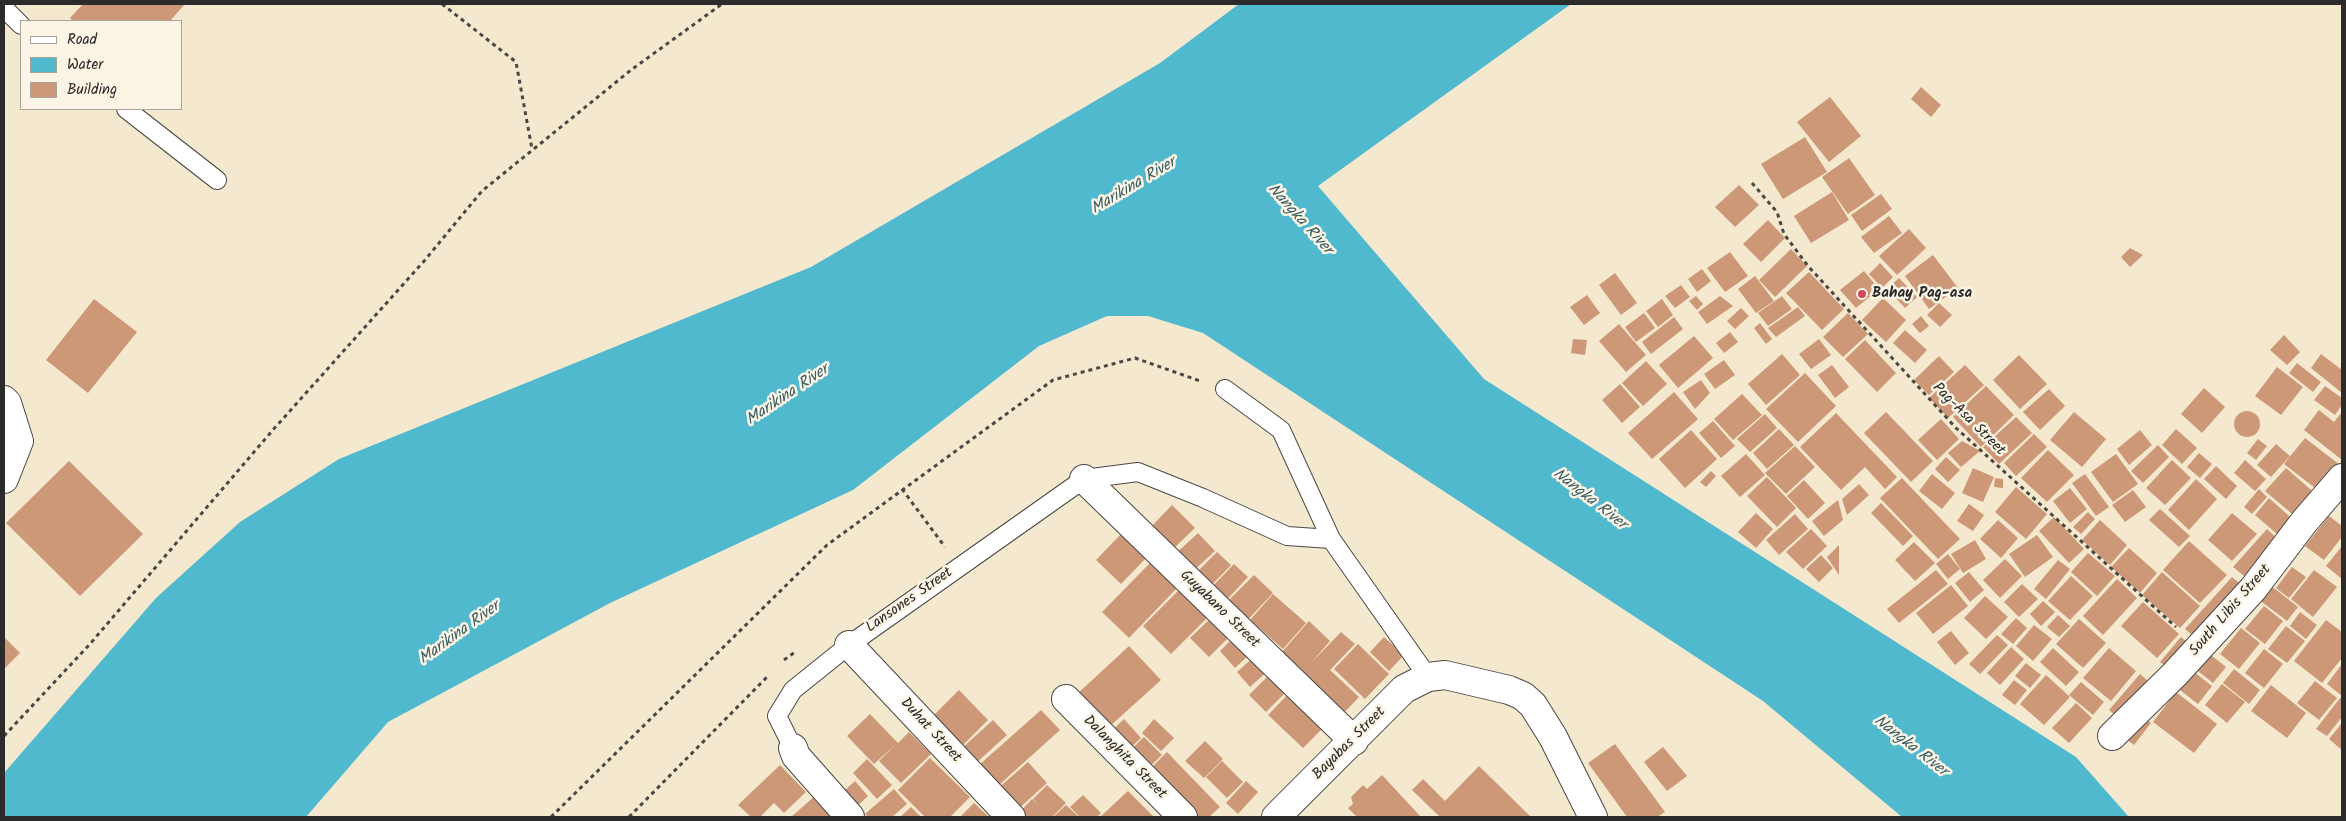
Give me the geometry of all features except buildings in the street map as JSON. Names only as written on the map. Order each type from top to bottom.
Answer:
[{"type":"street","points":[[4,400],[7,403],[19,441],[4,479]]},
{"type":"street","name":"South Libis Street","points":[[2112,736],[2253,589],[2304,522],[2342,478]]},
{"type":"street","name":"Guyabano Street","points":[[1084,479],[1354,741]]},
{"type":"street","name":"Duhat Street","points":[[849,645],[1011,817]]},
{"type":"street","points":[[1428,677],[1444,675],[1509,690],[1523,696],[1542,717],[1592,817]]},
{"type":"street","name":"Bayabas Street","points":[[1276,817],[1404,689],[1428,677]]},
{"type":"street","name":"Dalanghita Street","points":[[1066,699],[1182,817]]},
{"type":"street","points":[[793,748],[796,756],[850,817]]},
{"type":"lane","points":[[4,8],[20,23]]},
{"type":"lane","points":[[127,110],[217,180]]},
{"type":"lane","points":[[1224,389],[1282,430],[1331,539],[1428,677]]},
{"type":"lane","points":[[1084,479],[1138,472],[1203,498],[1287,536],[1331,539]]},
{"type":"lane","name":"Lansones Street","points":[[793,748],[777,716],[793,690],[849,645],[1084,479]]},
{"type":"path","points":[[442,4],[516,62],[532,149]]},
{"type":"path","points":[[4,736],[90,644],[272,431],[425,260],[482,191],[631,70],[722,4]]},
{"type":"path","name":"Pag-Asa Street","points":[[1752,183],[1777,212],[1784,234],[1808,266],[1956,428],[2199,647]]},
{"type":"path","points":[[551,817],[827,545],[1053,380],[1135,358],[1224,389]]},
{"type":"path","points":[[902,489],[960,567]]},
{"type":"path","points":[[784,660],[799,650]]},
{"type":"path","points":[[629,817],[770,674]]},
{"type":"water","points":[[1239,4],[1571,4],[1318,186],[1484,379],[2076,757],[2129,817],[1902,817],[1763,701],[1203,333],[1148,316],[1107,316],[1039,346],[853,490],[610,603],[388,722],[306,817],[4,817],[4,773],[156,598],[240,522],[339,459],[811,267],[1160,63]]},
{"type":"place","name":"Bahay Pag-asa","points":[[1862,294]]},
{"type":"water label","name":"Marikina River","points":[[1134,187]]},
{"type":"water label","name":"Nangka River","points":[[1299,220]]},
{"type":"water label","name":"Marikina River","points":[[788,396]]},
{"type":"water label","name":"Nangka River","points":[[1589,500]]},
{"type":"water label","name":"Marikina River","points":[[460,634]]},
{"type":"water label","name":"Nangka River","points":[[1910,747]]}]
